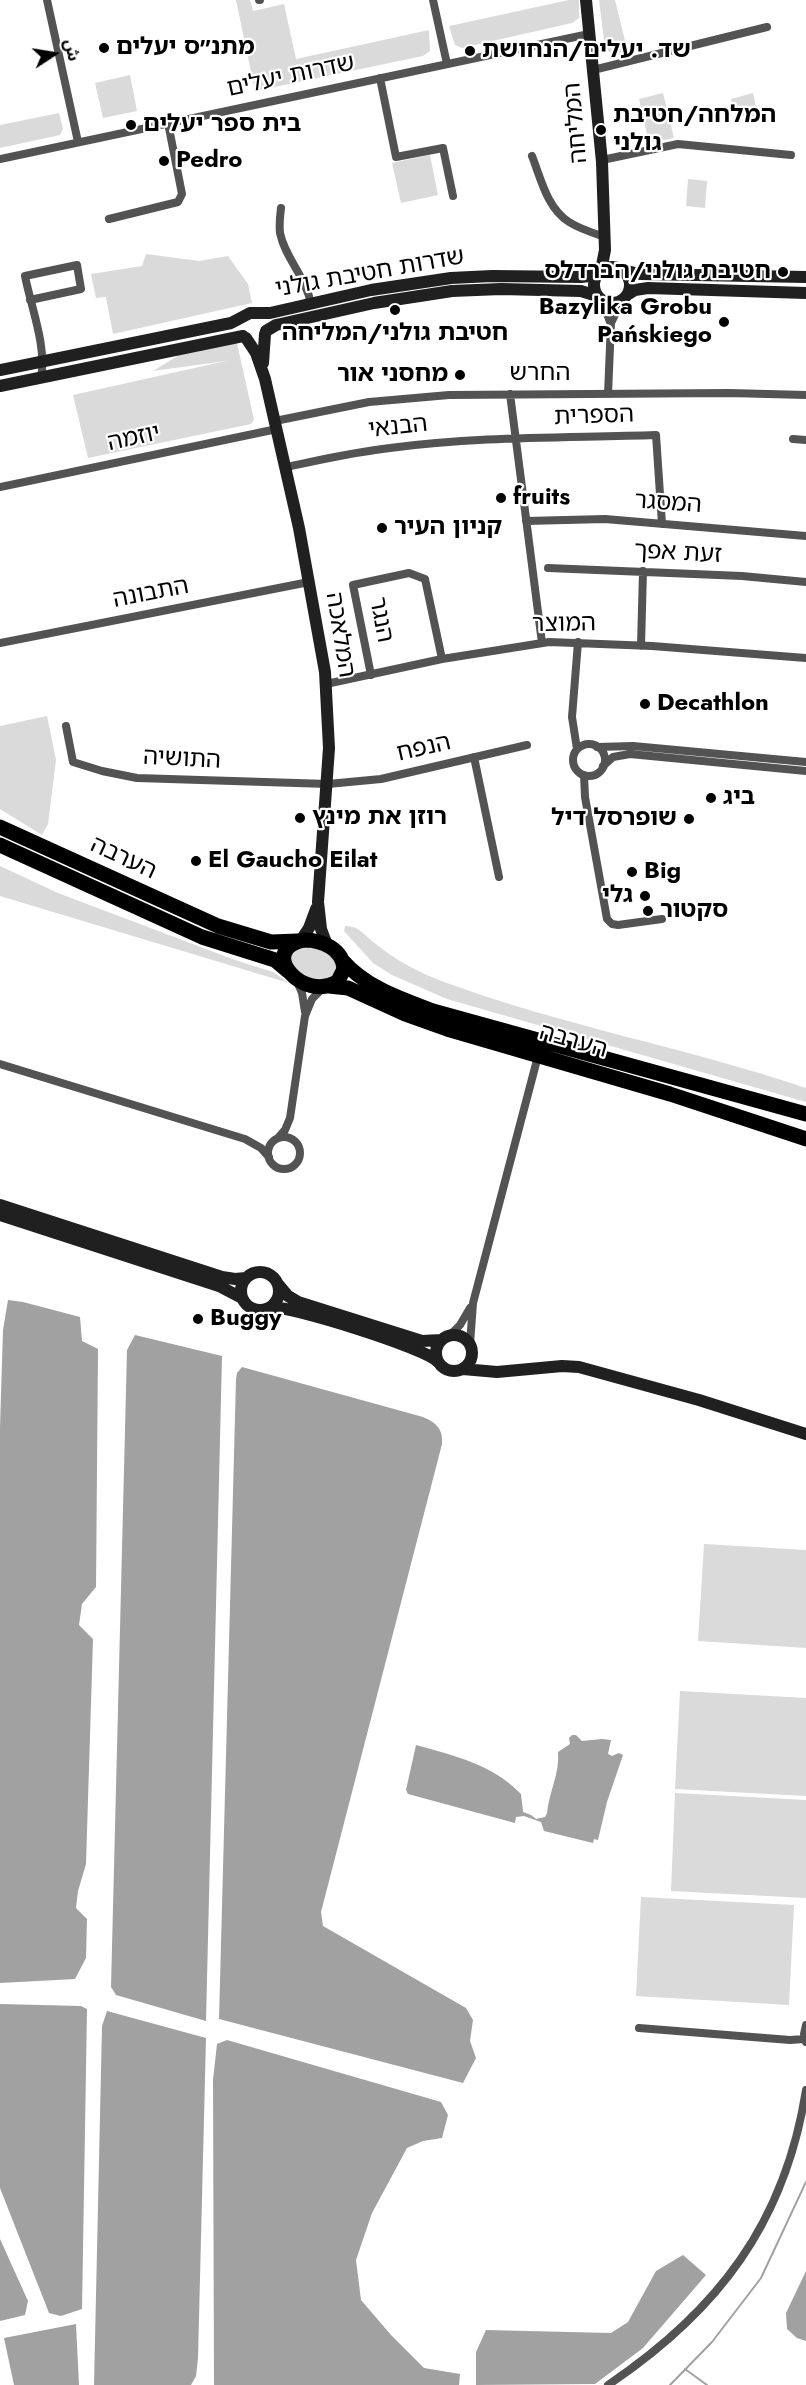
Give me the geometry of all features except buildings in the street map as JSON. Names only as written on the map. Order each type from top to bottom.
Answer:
[{"type":"highway","name":"הערבה","points":[[0,827],[218,926],[271,942],[300,941]]},
{"type":"highway","name":"הערבה","points":[[0,845],[196,934],[232,948],[275,960],[292,975]]},
{"type":"highway","points":[[315,940],[327,945],[342,960],[344,969],[341,978],[327,986],[312,986],[292,975],[284,962],[284,953],[290,945],[300,941],[315,940]]},
{"type":"highway","name":"הערבה","points":[[342,960],[356,974],[374,986],[433,1011],[806,1114]]},
{"type":"highway","name":"הערבה","points":[[327,986],[348,988],[426,1022],[670,1094],[806,1139]]},
{"type":"street","points":[[47,0],[78,142]]},
{"type":"street","points":[[433,0],[447,64]]},
{"type":"street","name":"המליחה","points":[[586,0],[602,160],[605,240],[599,273]]},
{"type":"street","points":[[593,70],[767,27]]},
{"type":"street","name":"שדרות יעלים","points":[[0,159],[590,34]]},
{"type":"street","points":[[380,78],[396,157],[443,148],[453,196]]},
{"type":"street","points":[[109,219],[178,202],[182,194],[168,123]]},
{"type":"street","points":[[602,160],[678,144],[791,155]]},
{"type":"street","points":[[532,156],[552,206],[559,215],[605,240]]},
{"type":"street","points":[[281,208],[279,224],[284,243],[306,285],[311,304]]},
{"type":"street","name":"המליחה","points":[[605,240],[609,255],[620,269]]},
{"type":"street","points":[[30,300],[81,289],[77,265],[25,276],[30,300],[44,362],[41,377]]},
{"type":"street","points":[[611,323],[594,285],[599,273],[612,267],[640,274],[806,277]]},
{"type":"street","points":[[608,394],[611,323],[625,298],[630,281],[620,269]]},
{"type":"street","name":"שדרות חטיבת גולני","points":[[258,313],[268,314],[381,289],[458,278],[581,277],[599,273]]},
{"type":"street","points":[[599,298],[612,303],[625,298],[635,290],[648,288],[806,293]]},
{"type":"street","name":"שדרות חטיבת גולני","points":[[265,333],[276,326],[374,303],[452,291],[571,290],[587,291],[599,298]]},
{"type":"street","points":[[0,370],[231,323],[248,313],[258,313],[266,321],[265,333],[256,340],[244,337],[0,386]]},
{"type":"street","points":[[241,319],[239,329],[244,337]]},
{"type":"street","name":"המלאכה","points":[[265,333],[263,356],[265,379]]},
{"type":"street","name":"המלאכה","points":[[244,337],[254,348],[265,379],[276,425],[309,582],[326,684],[329,731],[328,784],[318,902],[321,929],[327,945]]},
{"type":"street","name":"החרש","points":[[276,425],[369,402],[449,395],[729,393],[806,395]]},
{"type":"street","points":[[510,394],[542,643]]},
{"type":"street","name":"יוזמה","points":[[0,487],[276,425]]},
{"type":"street","name":"הספרית","points":[[516,439],[656,435],[662,524]]},
{"type":"street","name":"הבנאי","points":[[285,467],[391,447],[516,439]]},
{"type":"street","points":[[793,439],[806,441]]},
{"type":"street","name":"המסגר","points":[[526,521],[584,518],[806,536]]},
{"type":"street","name":"זעת אפך","points":[[548,568],[643,571],[806,582]]},
{"type":"street","points":[[641,646],[643,571]]},
{"type":"street","name":"הנגר","points":[[371,675],[353,585],[375,580],[409,573],[425,579],[442,659]]},
{"type":"street","name":"התבונה","points":[[0,643],[309,582]]},
{"type":"street","points":[[577,749],[572,712],[578,642]]},
{"type":"street","name":"המוצר","points":[[326,684],[442,659],[542,643],[578,642],[806,658]]},
{"type":"street","name":"התושיה","points":[[66,726],[73,762],[114,774],[175,780],[328,784]]},
{"type":"street","points":[[806,762],[633,746],[597,747],[585,744],[577,749],[573,757],[573,763],[584,775],[595,774],[613,757],[630,754],[806,771]]},
{"type":"street","name":"הנפח","points":[[328,784],[381,779],[527,746]]},
{"type":"street","points":[[597,747],[603,753],[603,766]]},
{"type":"street","points":[[474,757],[499,878]]},
{"type":"street","points":[[584,775],[585,797],[606,916],[612,924],[622,925],[662,919]]},
{"type":"street","name":"המלאכה","points":[[300,941],[311,923],[318,902]]},
{"type":"street","points":[[292,975],[302,993],[305,1016]]},
{"type":"street","points":[[269,1157],[268,1149],[286,1128],[290,1118],[305,1016],[312,999],[327,986]]},
{"type":"street","points":[[463,1369],[472,1358],[473,1303],[538,1056]]},
{"type":"street","points":[[0,1064],[245,1139],[261,1148],[277,1167],[288,1169],[293,1167],[300,1153],[300,1148],[294,1139],[290,1118]]},
{"type":"street","points":[[245,1139],[276,1139],[284,1136],[294,1139]]},
{"type":"street","points":[[0,1205],[222,1277],[246,1278],[257,1272],[264,1272],[270,1274],[288,1296],[298,1302],[422,1341],[464,1337],[488,1365],[504,1371]]},
{"type":"street","points":[[0,1215],[219,1286],[242,1298],[248,1306],[259,1311],[271,1307],[300,1311],[419,1350],[437,1360],[448,1370],[504,1371],[562,1366],[579,1367],[699,1400],[806,1434]]},
{"type":"street","points":[[242,1298],[241,1289],[246,1278]]},
{"type":"street","points":[[271,1307],[278,1297],[278,1284]]},
{"type":"street","points":[[437,1360],[436,1351],[465,1318],[473,1303]]},
{"type":"street","points":[[639,2028],[805,2041],[806,2025]]},
{"type":"street","points":[[608,2385],[661,2346],[716,2291],[739,2263],[759,2233],[775,2201],[802,2117],[806,2090]]},
{"type":"shaded area","points":[[236,0],[250,0],[253,11],[284,4],[296,59],[429,30],[430,51],[423,56],[255,91]]},
{"type":"shaded area","points":[[569,0],[579,0],[579,18],[572,23],[462,48],[455,45],[449,26]]},
{"type":"shaded area","points":[[599,0],[615,0],[628,53],[612,54],[605,48]]},
{"type":"shaded area","points":[[130,75],[137,111],[103,118],[95,83]]},
{"type":"shaded area","points":[[663,93],[674,138],[649,143],[639,99]]},
{"type":"shaded area","points":[[753,93],[758,116],[735,116],[731,99]]},
{"type":"shaded area","points":[[59,113],[63,129],[60,135],[0,148],[0,125]]},
{"type":"shaded area","points":[[430,155],[438,195],[401,203],[392,163]]},
{"type":"shaded area","points":[[688,179],[707,181],[705,208],[686,206]]},
{"type":"shaded area","points":[[146,254],[199,261],[228,256],[248,284],[252,303],[113,334],[106,297],[96,298],[91,274],[142,266]]},
{"type":"shaded area","points":[[237,343],[254,420],[251,424],[88,458],[73,395],[226,361],[153,371],[181,354]]},
{"type":"shaded area","points":[[47,716],[56,760],[48,824],[42,835],[0,809],[0,726]]},
{"type":"shaded area","points":[[0,866],[58,893],[235,960],[273,972],[289,983],[0,896]]},
{"type":"shaded area","points":[[345,926],[357,928],[398,960],[437,979],[536,1012],[717,1061],[806,1088],[806,1102],[447,999],[392,975],[373,963],[344,931]]},
{"type":"shaded area","points":[[304,944],[333,955],[339,972],[319,982],[291,968],[290,951]]},
{"type":"shaded area","points":[[8,1300],[80,1317],[82,1341],[98,1349],[96,1587],[82,1604],[79,1625],[93,1639],[86,1864],[78,1891],[76,1908],[87,1919],[86,1958],[75,1979],[0,1983],[0,1427],[3,1330]]},
{"type":"shaded area","points":[[135,1335],[222,1356],[206,2021],[116,1995],[111,1987],[127,1350]]},
{"type":"shaded area","points":[[242,1367],[423,1417],[440,1430],[442,1444],[321,1912],[323,1926],[466,2008],[473,2020],[470,2041],[476,2058],[463,2083],[219,2019],[236,1379]]},
{"type":"shaded area","points":[[704,1544],[806,1550],[806,1648],[698,1641]]},
{"type":"shaded area","points":[[680,1691],[806,1698],[806,1796],[675,1789]]},
{"type":"shaded area","points":[[576,1735],[582,1741],[611,1740],[608,1754],[623,1755],[607,1802],[598,1840],[594,1839],[593,1843],[544,1831],[541,1822],[524,1816],[516,1817],[515,1823],[408,1794],[406,1790],[416,1745],[459,1757],[498,1775],[521,1794],[523,1812],[536,1819],[545,1817],[556,1775],[558,1752],[570,1744],[569,1738]]},
{"type":"shaded area","points":[[675,1793],[806,1800],[806,1898],[671,1891]]},
{"type":"shaded area","points":[[641,1897],[794,1905],[789,2005],[636,1996]]},
{"type":"shaded area","points":[[0,2004],[81,2006],[87,2009],[82,2309],[61,2316],[49,2313],[0,2188]]},
{"type":"shaded area","points":[[107,2011],[206,2038],[198,2358],[196,2376],[191,2385],[94,2385],[102,2026]]},
{"type":"shaded area","points":[[227,2040],[441,2102],[448,2115],[442,2138],[423,2141],[407,2148],[372,2213],[356,2260],[361,2300],[424,2368],[460,2374],[459,2385],[214,2385],[213,2080],[217,2044]]},
{"type":"shaded area","points":[[0,2239],[28,2301],[25,2315],[0,2321]]},
{"type":"shaded area","points":[[683,2255],[706,2275],[643,2348],[595,2384],[476,2385],[476,2352],[486,2330],[611,2333],[628,2322],[656,2271]]},
{"type":"shaded area","points":[[806,2271],[806,2341],[797,2338],[787,2329],[786,2313]]},
{"type":"shaded area","points":[[76,2324],[79,2385],[14,2385],[4,2338]]},
{"type":"waterway","points":[[670,2385],[712,2342],[761,2278],[806,2182]]},
{"type":"waterway","points":[[685,2369],[707,2385]]},
{"type":"place","name":"מתנ״ס יעלים","points":[[104,48]]},
{"type":"place","name":"שד. יעלים/הנחושת","points":[[470,51]]},
{"type":"place","name":"בית ספר יעלים","points":[[131,125]]},
{"type":"place","name":"המלחה/חטיבת גולני","points":[[601,130]]},
{"type":"place","name":"Pedro","points":[[164,161]]},
{"type":"place","name":"חטיבת גולני/הברדלס","points":[[783,272]]},
{"type":"place","name":"חטיבת גולני/המליחה","points":[[395,310]]},
{"type":"place","name":"Bazylika Grobu Pańskiego","points":[[724,322]]},
{"type":"place","name":"מחסני אור","points":[[460,375]]},
{"type":"place","name":"fruits","points":[[501,498]]},
{"type":"place","name":"קניון העיר","points":[[382,528]]},
{"type":"place","name":"Decathlon","points":[[645,704]]},
{"type":"place","name":"ביג","points":[[711,798]]},
{"type":"place","name":"רוזן את מינץ","points":[[300,818]]},
{"type":"place","name":"שופרסל דיל","points":[[689,819]]},
{"type":"place","name":"El Gaucho Eilat","points":[[196,861]]},
{"type":"place","name":"Big","points":[[632,872]]},
{"type":"place","name":"גלי","points":[[645,896]]},
{"type":"place","name":"סקטור","points":[[648,911]]},
{"type":"place","name":"Buggy","points":[[198,1319]]}]
